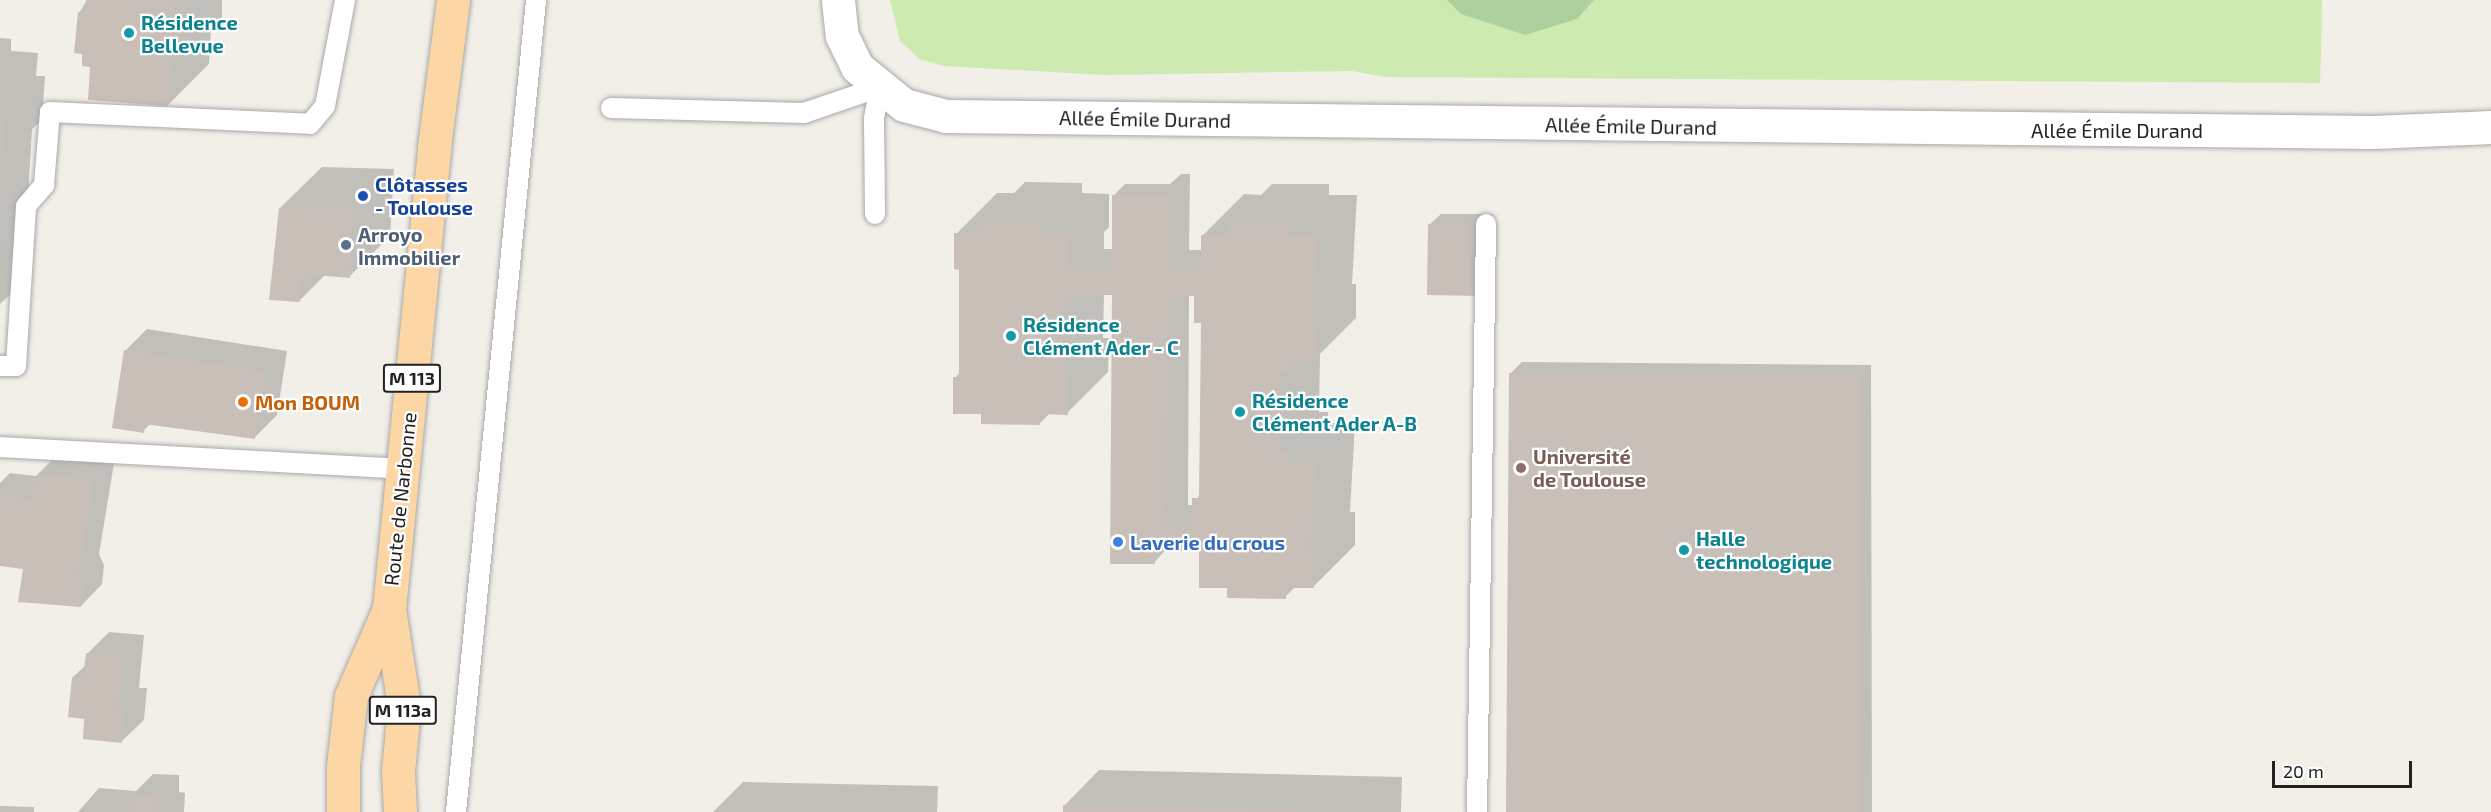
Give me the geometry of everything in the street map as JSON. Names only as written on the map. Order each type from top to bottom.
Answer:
[{"type":"main road","name":"Route de Narbonne","points":[[343,812],[343,766],[351,696],[389,609],[434,147],[453,0]]},
{"type":"main road","name":"M 113a","points":[[389,609],[404,706],[398,772],[400,812]]},
{"type":"street","name":"Allée Émile Durand","points":[[838,0],[847,46],[857,67],[904,105],[946,116],[2361,132],[2491,128]]},
{"type":"lane","points":[[0,366],[16,366],[26,206],[44,185],[50,112],[192,116],[310,124],[325,106],[345,0]]},
{"type":"lane","points":[[456,812],[456,779],[536,0]]},
{"type":"lane","points":[[611,108],[804,113],[880,87],[874,119],[875,214]]},
{"type":"lane","points":[[1477,812],[1486,224]]},
{"type":"lane","points":[[0,447],[403,469]]},
{"type":"lane","points":[[441,812],[456,779]]},
{"type":"green space","points":[[890,0],[2322,0],[2320,83],[1384,77],[1352,71],[1106,75],[943,66],[919,59],[900,41]]},
{"type":"green space","points":[[1447,0],[1594,0],[1577,19],[1525,35],[1461,14]]},
{"type":"building","name":"Résidence Bellevue","points":[[86,0],[175,0],[174,9],[184,10],[181,61],[171,60],[168,106],[88,100],[90,67],[82,66],[82,54],[74,53],[78,12],[85,13]]},
{"type":"building","points":[[0,117],[4,117],[2,156],[0,156]]},
{"type":"building","points":[[1112,195],[1169,195],[1168,271],[1201,271],[1201,235],[1229,235],[1229,224],[1288,225],[1288,235],[1316,235],[1312,324],[1316,325],[1316,360],[1288,360],[1288,371],[1280,371],[1279,452],[1287,453],[1287,463],[1315,463],[1310,552],[1314,552],[1314,588],[1286,588],[1286,599],[1227,598],[1227,588],[1199,588],[1199,551],[1155,551],[1155,564],[1110,564],[1112,295],[1063,295],[1063,378],[1068,378],[1068,415],[1040,414],[1040,425],[981,424],[981,414],[953,414],[953,377],[959,377],[959,270],[954,269],[954,233],[982,233],[982,223],[1041,223],[1041,234],[1069,234],[1069,270],[1112,270]],"holes":[[[1168,296],[1194,296],[1194,323],[1201,323],[1199,498],[1192,498],[1192,526],[1166,526]]]},
{"type":"building","points":[[279,208],[354,209],[350,278],[303,274],[300,302],[269,300]]},
{"type":"building","points":[[1428,224],[1483,225],[1482,296],[1427,295]]},
{"type":"building","points":[[124,350],[266,372],[255,439],[145,424],[144,433],[112,428]]},
{"type":"building","name":"Halle technologique","points":[[1509,373],[1860,376],[1861,812],[1506,812]]},
{"type":"building","points":[[35,476],[94,478],[78,576],[83,587],[81,607],[18,602],[23,569],[0,566],[0,495],[32,500]]},
{"type":"building","points":[[86,653],[123,657],[118,709],[126,710],[122,743],[83,739],[84,719],[68,717],[72,677],[83,678]]},
{"type":"building","points":[[130,795],[158,796],[158,812],[129,812]]},
{"type":"building","points":[[1063,805],[1294,810],[1294,812],[1063,812]]},
{"type":"place","name":"Résidence Bellevue","points":[[129,33]]},
{"type":"place","name":"Clôtasses - Toulouse","points":[[363,196]]},
{"type":"place","name":"Arroyo Immobilier","points":[[346,245]]},
{"type":"place","name":"Résidence Clément Ader - C","points":[[1011,336]]},
{"type":"place","name":"Mon BOUM","points":[[243,402]]},
{"type":"place","name":"Résidence Clément Ader A-B","points":[[1240,412]]},
{"type":"place","name":"Université de Toulouse","points":[[1521,468]]},
{"type":"place","name":"Laverie du crous","points":[[1118,542]]},
{"type":"place","name":"Halle technologique","points":[[1684,550]]}]
